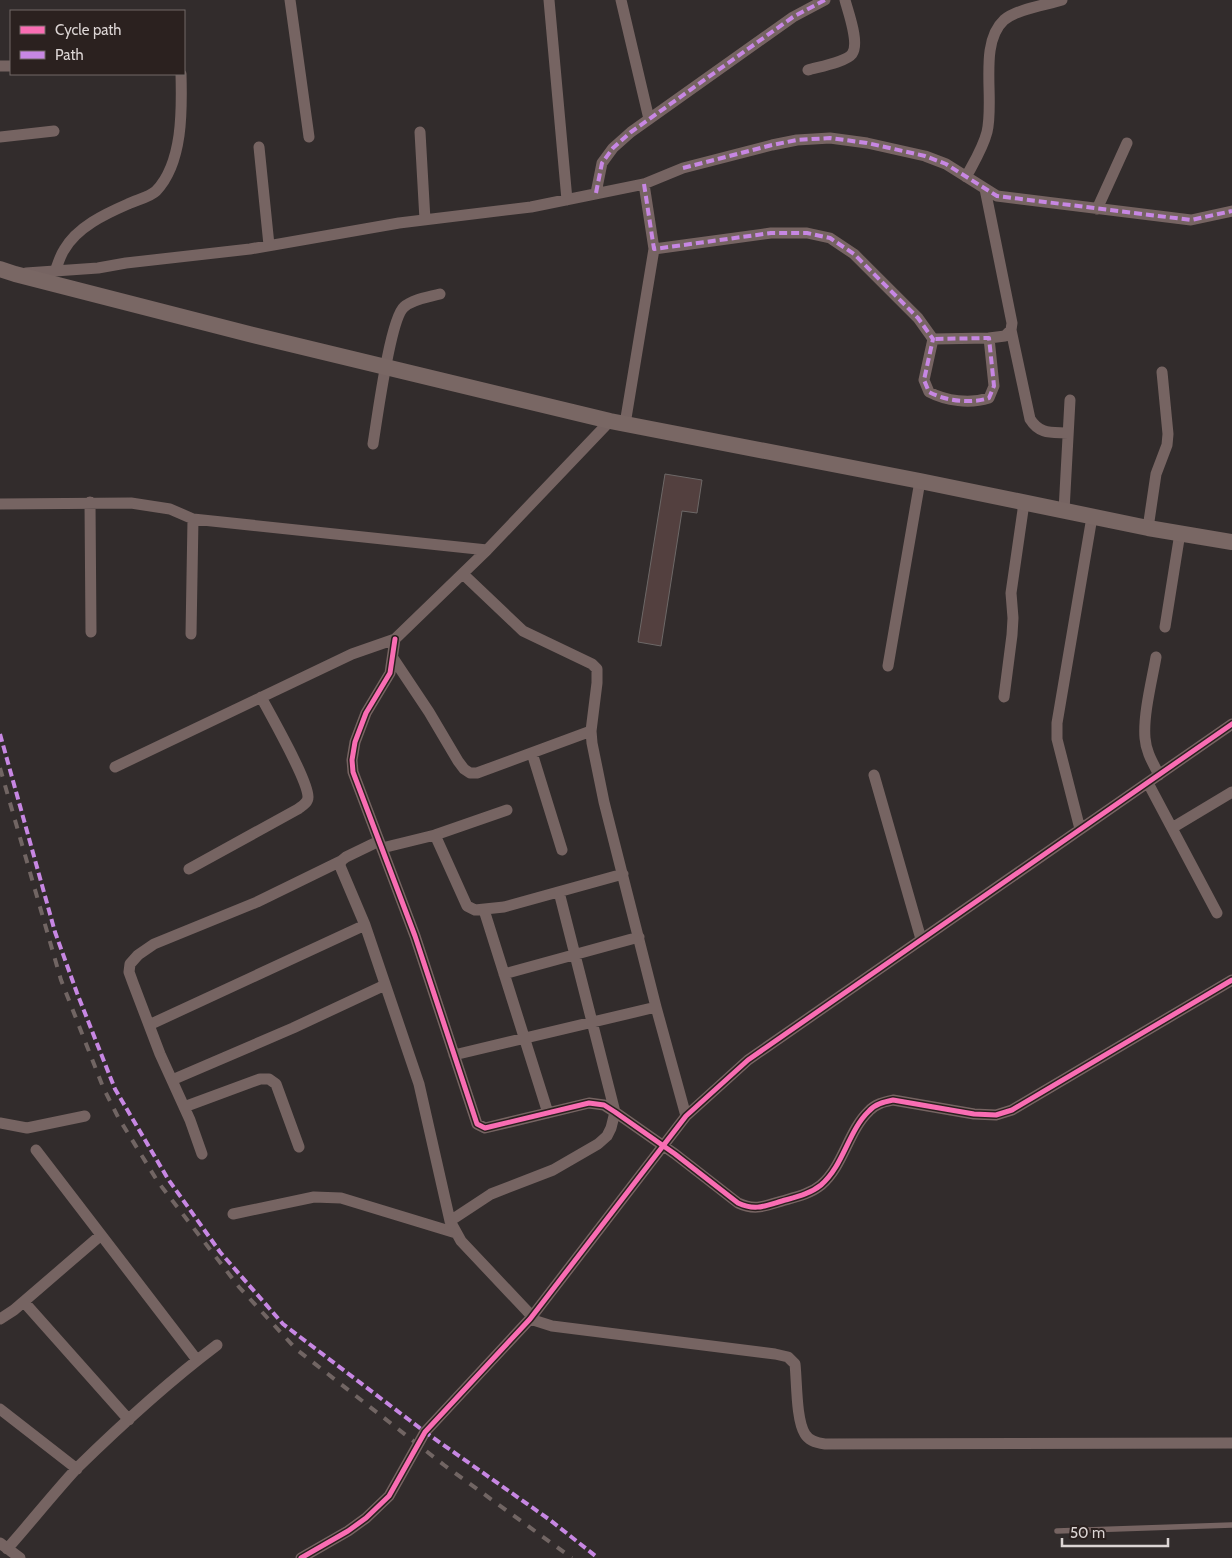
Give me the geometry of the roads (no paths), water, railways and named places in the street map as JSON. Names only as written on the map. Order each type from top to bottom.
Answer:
[{"type":"street","points":[[290,0],[309,137]]},
{"type":"street","points":[[549,0],[567,200]]},
{"type":"street","points":[[621,0],[649,120]]},
{"type":"street","points":[[596,194],[602,163],[613,148],[631,132],[793,17],[807,4],[825,0]]},
{"type":"street","points":[[808,70],[844,59],[852,54],[855,47],[854,38],[845,0]]},
{"type":"street","points":[[966,177],[982,149],[988,131],[990,54],[994,33],[1005,20],[1018,13],[1062,0]]},
{"type":"street","points":[[55,271],[64,249],[75,236],[108,213],[155,192],[165,179],[172,164],[178,142],[182,111],[181,75]]},
{"type":"street","points":[[0,137],[54,131]]},
{"type":"street","points":[[420,132],[425,220]]},
{"type":"street","points":[[7,271],[55,271],[98,268],[269,245],[425,220],[530,207],[644,184],[683,168],[772,145],[797,140],[830,138],[867,143],[926,156],[946,164],[998,196],[1191,220],[1232,211]]},
{"type":"street","points":[[1097,209],[1126,143]]},
{"type":"street","points":[[259,147],[269,245]]},
{"type":"street","points":[[115,767],[352,654],[395,639],[617,422],[654,249],[644,184]]},
{"type":"street","points":[[985,188],[1012,323],[1011,330],[1030,419],[1035,427],[1042,431],[1068,434]]},
{"type":"street","points":[[654,249],[771,233],[807,233],[830,238],[854,254],[918,318],[933,339],[924,380],[929,392],[942,399],[980,400],[989,398],[994,386],[990,338]]},
{"type":"street","points":[[7,271],[249,334],[617,422],[1148,528],[1232,542]]},
{"type":"street","points":[[373,444],[385,366],[398,314],[410,302],[440,294]]},
{"type":"street","points":[[933,339],[990,338],[1005,336],[1011,330]]},
{"type":"street","points":[[1148,528],[1156,474],[1167,445],[1168,434],[1162,372]]},
{"type":"street","points":[[1064,511],[1070,400]]},
{"type":"street","points":[[888,666],[920,481]]},
{"type":"street","points":[[90,502],[91,632]]},
{"type":"street","points":[[1004,697],[1012,635],[1011,593],[1024,502]]},
{"type":"street","points":[[0,504],[131,503],[170,509],[194,519],[487,550]]},
{"type":"street","points":[[1080,829],[1057,739],[1057,723],[1092,517]]},
{"type":"street","points":[[191,634],[194,519]]},
{"type":"street","points":[[1165,627],[1180,533]]},
{"type":"street","points":[[463,574],[523,631],[592,664],[597,669],[598,683],[591,731],[592,743],[604,802],[686,1116]]},
{"type":"street","points":[[395,639],[390,673],[366,713],[355,742],[352,760],[353,772],[415,936],[477,1124],[485,1128],[589,1103],[604,1105],[663,1146],[738,1204],[748,1208],[762,1207],[806,1194],[820,1186],[834,1172],[869,1110],[881,1103],[893,1100],[974,1114],[996,1115],[1012,1110],[1232,980]]},
{"type":"street","points":[[1156,656],[1145,725],[1145,738],[1148,751],[1159,775]]},
{"type":"street","points":[[393,658],[464,770],[470,773],[477,773],[591,731]]},
{"type":"street","points":[[189,869],[298,809],[307,802],[308,798],[304,780],[261,697]]},
{"type":"street","points":[[301,1558],[348,1531],[366,1518],[389,1496],[425,1432],[532,1318],[686,1116],[748,1060],[1232,724]]},
{"type":"street","points":[[532,753],[562,850]]},
{"type":"street","points":[[874,775],[922,939]]},
{"type":"street","points":[[1148,783],[1218,913]]},
{"type":"street","points":[[1172,828],[1232,792]]},
{"type":"street","points":[[202,1154],[148,1024],[129,972],[130,964],[138,955],[154,944],[257,902],[346,857],[380,844],[436,835],[507,810]]},
{"type":"street","points":[[436,835],[467,906],[475,910],[504,907],[623,874]]},
{"type":"street","points":[[341,861],[342,870],[365,926],[418,1084],[450,1221],[456,1233],[468,1248],[532,1318],[552,1326],[788,1357],[795,1364],[801,1423],[805,1435],[814,1442],[825,1444],[1232,1443]]},
{"type":"street","points":[[450,1221],[491,1194],[552,1170],[598,1144],[607,1136],[611,1128],[615,1112],[559,892]]},
{"type":"street","points":[[484,910],[548,1113]]},
{"type":"street","points":[[148,1024],[365,926]]},
{"type":"street","points":[[504,974],[639,937]]},
{"type":"street","points":[[172,1080],[293,1028],[385,985]]},
{"type":"street","points":[[454,1054],[656,1007]]},
{"type":"street","points":[[184,1107],[260,1079],[268,1079],[276,1084],[299,1147]]},
{"type":"street","points":[[0,1123],[27,1128],[85,1116]]},
{"type":"street","points":[[36,1150],[197,1360]]},
{"type":"street","points":[[234,1214],[314,1197],[341,1198],[456,1233]]},
{"type":"street","points":[[0,1319],[24,1302],[102,1235]]},
{"type":"street","points":[[24,1302],[129,1420]]},
{"type":"street","points":[[20,1558],[4,1546],[77,1469],[129,1420],[197,1360],[217,1345]]},
{"type":"street","points":[[0,1409],[77,1469]]},
{"type":"lane","points":[[1057,1531],[1232,1525]]},
{"type":"railway","points":[[0,768],[61,980],[103,1087],[118,1117],[158,1182],[239,1287],[296,1349],[444,1465],[572,1558]]}]
